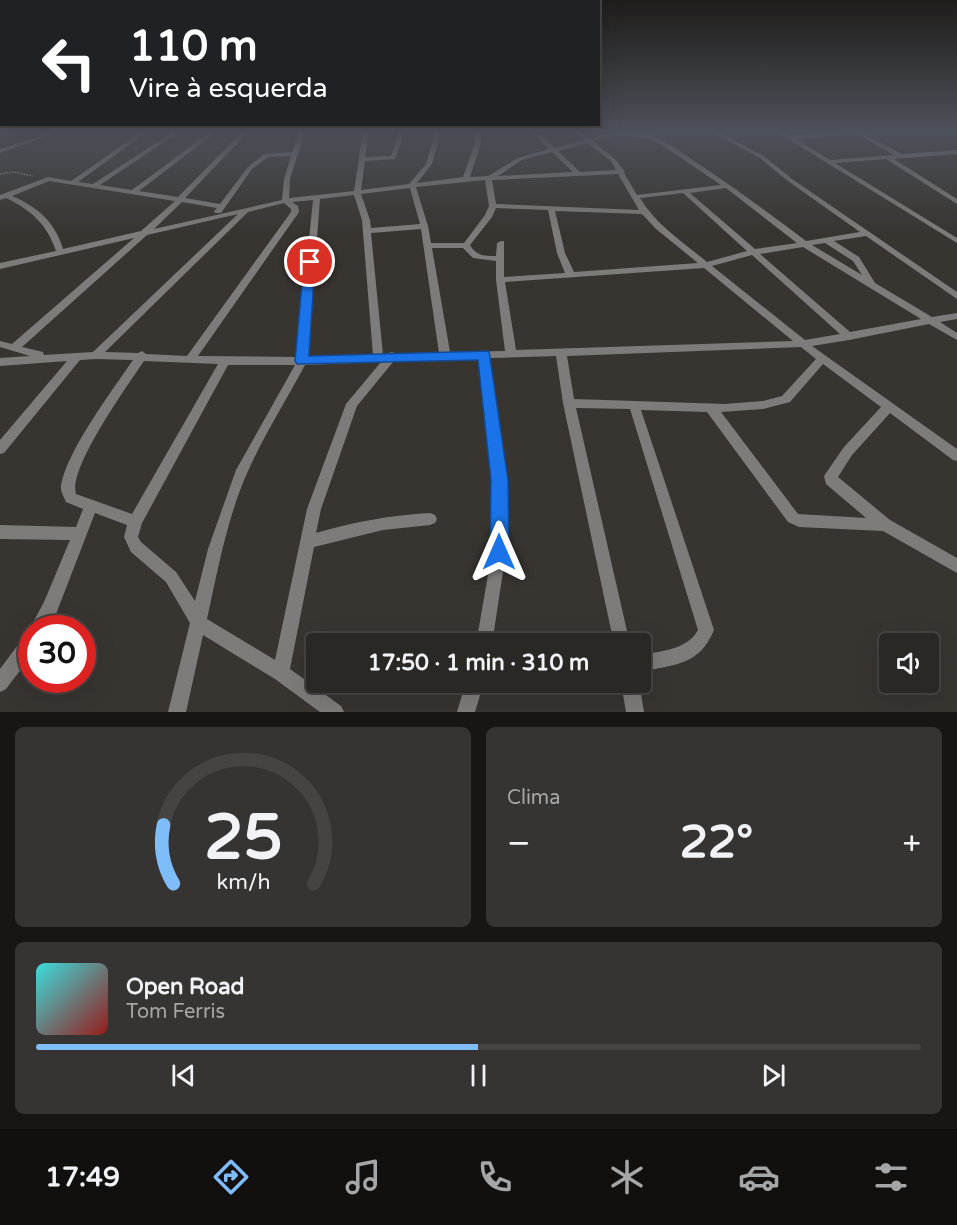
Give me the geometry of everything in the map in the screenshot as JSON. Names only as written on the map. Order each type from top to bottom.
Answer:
[{"type":"street","points":[[72,183],[97,165]]},
{"type":"street","points":[[93,187],[126,165]]},
{"type":"street","points":[[132,193],[169,165]]},
{"type":"street","points":[[14,348],[146,232],[213,165]]},
{"type":"street","points":[[217,215],[220,206],[253,165]]},
{"type":"street","points":[[285,201],[287,180],[292,165]]},
{"type":"street","points":[[281,673],[314,509],[352,404],[385,357],[364,210],[357,192],[360,165]]},
{"type":"street","points":[[412,184],[428,165]]},
{"type":"street","points":[[466,179],[470,165]]},
{"type":"street","points":[[488,178],[510,165]]},
{"type":"street","points":[[569,165],[580,175]]},
{"type":"street","points":[[616,165],[644,212],[704,265],[803,344],[957,456]]},
{"type":"street","points":[[696,165],[728,186],[803,243],[957,337]]},
{"type":"street","points":[[772,165],[865,234],[957,296]]},
{"type":"street","points":[[834,165],[957,241]]},
{"type":"street","points":[[900,165],[931,183],[957,202]]},
{"type":"street","points":[[0,266],[285,201],[466,179],[622,172]]},
{"type":"street","points":[[466,245],[493,206],[488,178]]},
{"type":"street","points":[[4,197],[48,179],[220,206]]},
{"type":"street","points":[[412,184],[424,226],[445,356]]},
{"type":"street","points":[[634,197],[728,186]]},
{"type":"street","points":[[684,191],[849,337]]},
{"type":"street","points":[[4,197],[27,204],[44,219],[55,231],[60,252]]},
{"type":"street","points":[[177,712],[215,549],[235,489],[242,470],[302,361],[317,197]]},
{"type":"street","points":[[191,358],[295,213],[295,208],[285,201]]},
{"type":"street","points":[[493,206],[644,212]]},
{"type":"street","points":[[550,208],[561,253],[571,276]]},
{"type":"street","points":[[96,355],[246,209]]},
{"type":"street","points":[[367,231],[424,226]]},
{"type":"street","points":[[500,280],[704,265],[755,252],[865,234]]},
{"type":"street","points":[[826,240],[856,260],[873,286]]},
{"type":"street","points":[[501,243],[500,280],[511,353]]},
{"type":"street","points":[[427,246],[466,245]]},
{"type":"street","points":[[466,245],[470,254],[476,257],[501,260]]},
{"type":"street","points":[[0,362],[78,355],[142,355],[225,361],[302,361],[803,344],[957,316]]},
{"type":"street","points":[[0,344],[45,357]]},
{"type":"street","points":[[561,352],[569,403],[620,633]]},
{"type":"street","points":[[0,449],[78,355]]},
{"type":"street","points":[[135,522],[71,498],[67,488],[69,478],[87,443],[142,355]]},
{"type":"street","points":[[484,355],[499,480],[499,552],[486,633]]},
{"type":"street","points":[[569,403],[711,408],[763,405],[786,399],[823,358]]},
{"type":"street","points":[[225,361],[135,522],[131,537],[136,547],[171,577],[199,623],[281,673],[335,712]]},
{"type":"street","points":[[634,405],[706,630],[703,642],[694,651],[651,661]]},
{"type":"street","points":[[890,406],[848,451],[831,476],[835,486],[885,525],[957,566]]},
{"type":"street","points":[[711,408],[793,518],[799,521],[885,525]]},
{"type":"street","points":[[46,615],[91,507]]},
{"type":"street","points":[[307,542],[397,519],[430,519]]},
{"type":"street","points":[[0,532],[80,534]]},
{"type":"street","points":[[0,683],[18,659]]},
{"type":"street","points":[[466,712],[472,693]]},
{"type":"street","points":[[632,693],[635,712]]},
{"type":"path","points":[[0,174],[13,172],[48,179]]},
{"type":"route","points":[[310,262],[302,361],[484,355],[499,480],[499,552]]}]
